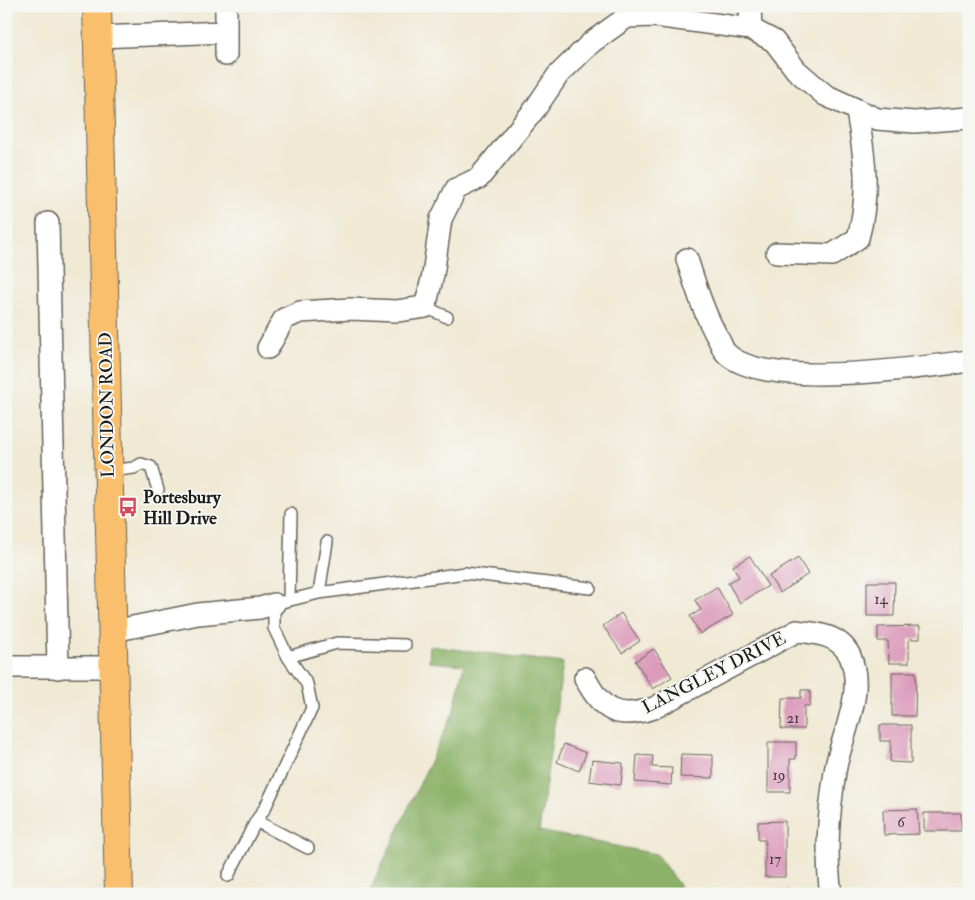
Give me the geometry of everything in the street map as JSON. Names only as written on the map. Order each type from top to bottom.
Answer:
[{"type":"main road","name":"LONDON ROAD","points":[[97,6],[119,894]]},
{"type":"street","points":[[750,6],[751,29]]},
{"type":"street","points":[[226,9],[226,55]]},
{"type":"street","points":[[268,348],[284,319],[300,312],[350,309],[397,312],[425,307],[433,275],[441,218],[456,189],[479,178],[535,109],[558,75],[592,42],[627,17],[655,16],[751,29],[774,41],[796,70],[824,95],[857,112],[877,119],[914,122],[969,118]]},
{"type":"street","points":[[98,37],[226,32]]},
{"type":"street","points":[[777,253],[832,255],[858,238],[865,213],[866,164],[857,112]]},
{"type":"street","points":[[48,223],[58,668]]},
{"type":"street","points":[[687,259],[705,316],[726,353],[752,367],[801,374],[903,370],[969,361]]},
{"type":"street","points":[[113,631],[198,614],[260,608],[281,601]]},
{"type":"street","name":"LANGLEY DRIVE","points":[[585,678],[595,697],[606,706],[614,711],[634,714],[654,708],[797,631],[815,632],[836,640],[849,655],[854,676],[854,700],[835,772],[828,835],[827,869],[831,894]]},
{"type":"street","points":[[6,667],[114,667]]},
{"type":"lane","points":[[425,307],[447,316]]},
{"type":"lane","points":[[109,470],[134,468],[141,464],[151,466],[158,490]]},
{"type":"lane","points":[[228,876],[256,821],[266,808],[312,708],[307,684],[288,657],[274,628],[281,601],[291,514]]},
{"type":"lane","points":[[319,593],[327,542]]},
{"type":"lane","points":[[281,601],[319,593],[465,573],[590,588]]},
{"type":"lane","points":[[288,657],[337,643],[406,646]]},
{"type":"lane","points":[[256,821],[308,848]]},
{"type":"green space","points":[[430,646],[563,663],[539,831],[656,854],[679,885],[679,894],[368,894],[453,713],[464,665],[429,662]]},
{"type":"building","points":[[750,556],[768,586],[740,603],[728,583],[739,577],[733,566]]},
{"type":"building","points":[[798,558],[808,574],[780,593],[769,576]]},
{"type":"building","points":[[867,582],[895,582],[894,616],[867,616]]},
{"type":"building","points":[[717,587],[733,615],[700,634],[690,616],[701,610],[695,600]]},
{"type":"building","points":[[621,613],[640,641],[622,653],[603,626]]},
{"type":"building","points":[[920,626],[920,639],[909,639],[909,663],[889,663],[888,641],[878,641],[878,627]]},
{"type":"building","points":[[654,649],[672,677],[653,689],[635,661]]},
{"type":"building","points":[[892,672],[916,672],[915,716],[892,716]]},
{"type":"building","points":[[801,690],[810,690],[810,706],[804,706],[804,729],[781,729],[782,698],[801,698]]},
{"type":"building","points":[[880,725],[911,725],[911,763],[890,762],[891,741],[880,741]]},
{"type":"building","points":[[768,742],[796,742],[796,759],[790,759],[790,792],[768,792]]},
{"type":"building","points":[[564,744],[586,753],[579,771],[557,762]]},
{"type":"building","points":[[681,754],[713,755],[713,778],[680,777]]},
{"type":"building","points":[[637,755],[653,756],[652,767],[672,768],[671,785],[635,782]]},
{"type":"building","points":[[592,760],[623,763],[621,785],[589,781]]},
{"type":"building","points":[[917,809],[919,834],[884,835],[883,810]]},
{"type":"building","points":[[924,813],[961,813],[961,831],[924,831]]},
{"type":"building","points":[[785,821],[785,877],[765,877],[765,840],[758,840],[758,822]]},
{"type":"building","points":[[767,890],[789,890],[789,894],[767,894]]},
{"type":"place","name":"Portesbury Hill Drive","points":[[128,507]]}]
